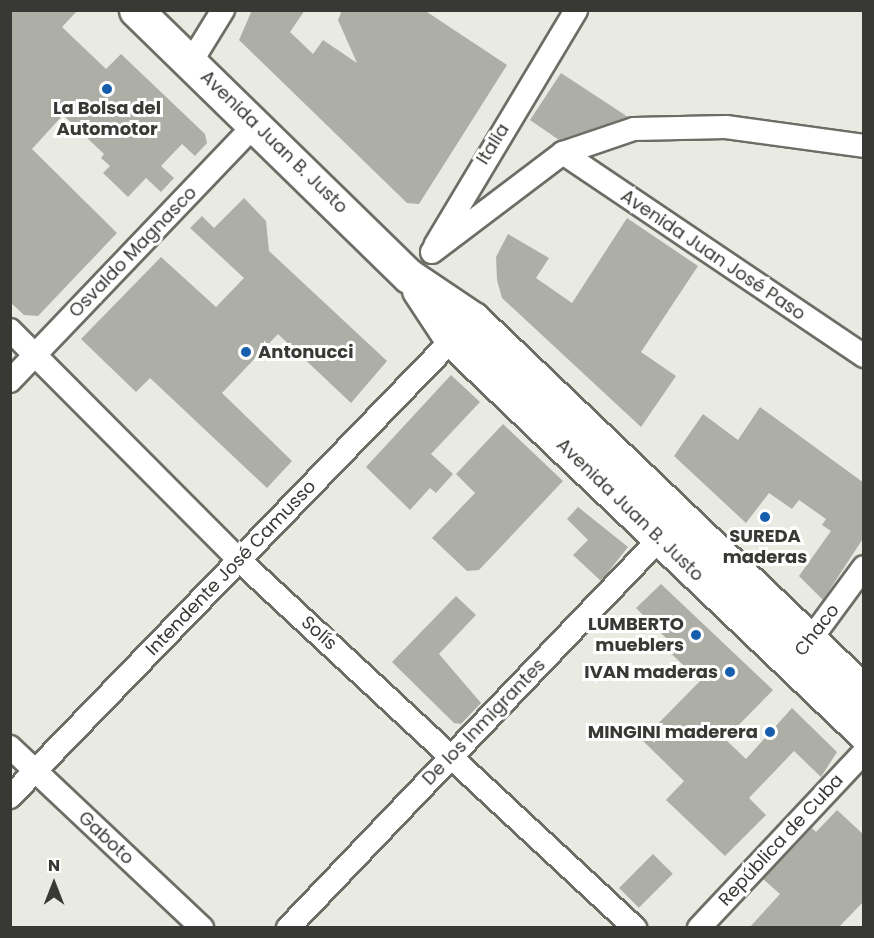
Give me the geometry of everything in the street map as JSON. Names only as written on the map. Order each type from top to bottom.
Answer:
[{"type":"main road","name":"Avenida Juan B. Justo","points":[[136,10],[256,124],[409,276],[472,319],[670,528]]},
{"type":"main road","name":"Avenida Juan B. Justo","points":[[409,276],[452,340],[670,528],[801,652],[864,733]]},
{"type":"main road","name":"Avenida Juan B. Justo","points":[[801,652],[864,692]]},
{"type":"street","points":[[190,62],[223,10]]},
{"type":"street","name":"Italia","points":[[409,276],[432,252],[444,222],[576,10]]},
{"type":"street","name":"Osvaldo Magnasco","points":[[10,381],[256,124]]},
{"type":"street","points":[[432,252],[562,153],[598,138],[675,125],[864,146]]},
{"type":"street","name":"Avenida Juan José Paso","points":[[562,153],[864,356]]},
{"type":"street","name":"Solís","points":[[10,330],[238,560],[453,755],[635,927]]},
{"type":"street","name":"Intendente José Camusso","points":[[10,797],[452,340]]},
{"type":"street","name":"De los Inmigrantes","points":[[288,927],[670,528]]},
{"type":"street","name":"Chaco","points":[[801,652],[864,567]]},
{"type":"street","name":"Gaboto","points":[[10,747],[202,927]]},
{"type":"street","name":"República de Cuba","points":[[699,927],[864,752]]},
{"type":"building","points":[[10,10],[78,10],[62,27],[106,69],[121,54],[205,134],[207,143],[195,156],[182,144],[161,166],[174,178],[161,192],[146,178],[128,197],[103,173],[110,166],[101,158],[104,154],[63,115],[32,149],[117,233],[38,316],[24,315],[10,302]]},
{"type":"building","points":[[252,10],[305,10],[290,32],[313,54],[323,40],[357,63],[338,20],[342,10],[424,10],[507,65],[419,204],[407,203],[239,40]]},
{"type":"building","points":[[561,73],[628,117],[559,140],[530,120]]},
{"type":"building","points":[[244,198],[266,221],[269,251],[387,361],[351,403],[278,334],[222,393],[292,461],[267,488],[150,378],[136,392],[81,339],[161,257],[216,307],[244,278],[190,228],[202,216],[214,228]]},
{"type":"building","points":[[627,218],[698,266],[641,352],[676,376],[641,427],[502,298],[497,280],[496,257],[508,234],[549,258],[536,278],[572,303]]},
{"type":"building","points":[[451,375],[480,402],[431,454],[453,474],[436,493],[430,488],[410,510],[366,467]]},
{"type":"building","points":[[760,407],[864,483],[864,537],[823,600],[799,576],[831,531],[822,525],[826,519],[799,500],[792,509],[769,493],[746,523],[674,456],[703,414],[738,440]]},
{"type":"building","points":[[503,424],[563,481],[479,570],[467,571],[432,538],[475,493],[456,474]]},
{"type":"building","points":[[578,507],[628,547],[601,581],[573,555],[588,540],[567,519]]},
{"type":"building","points":[[661,584],[773,690],[725,739],[746,759],[792,708],[837,752],[821,777],[794,751],[749,798],[766,815],[725,856],[666,800],[684,781],[642,740],[700,681],[661,644],[666,638],[636,608]]},
{"type":"building","points":[[456,596],[476,615],[439,654],[481,703],[461,724],[454,723],[392,662]]},
{"type":"building","points":[[837,810],[864,835],[864,901],[839,927],[750,927],[780,894],[763,879],[812,828],[816,832]]},
{"type":"building","points":[[653,854],[673,874],[639,908],[619,888]]},
{"type":"place","name":"La Bolsa del Automotor","points":[[107,89]]},
{"type":"place","name":"Antonucci","points":[[246,352]]},
{"type":"place","name":"SUREDA maderas","points":[[765,517]]},
{"type":"place","name":"LUMBERTO mueblers","points":[[696,635]]},
{"type":"place","name":"IVAN maderas","points":[[730,672]]},
{"type":"place","name":"MINGINI maderera","points":[[770,732]]}]
